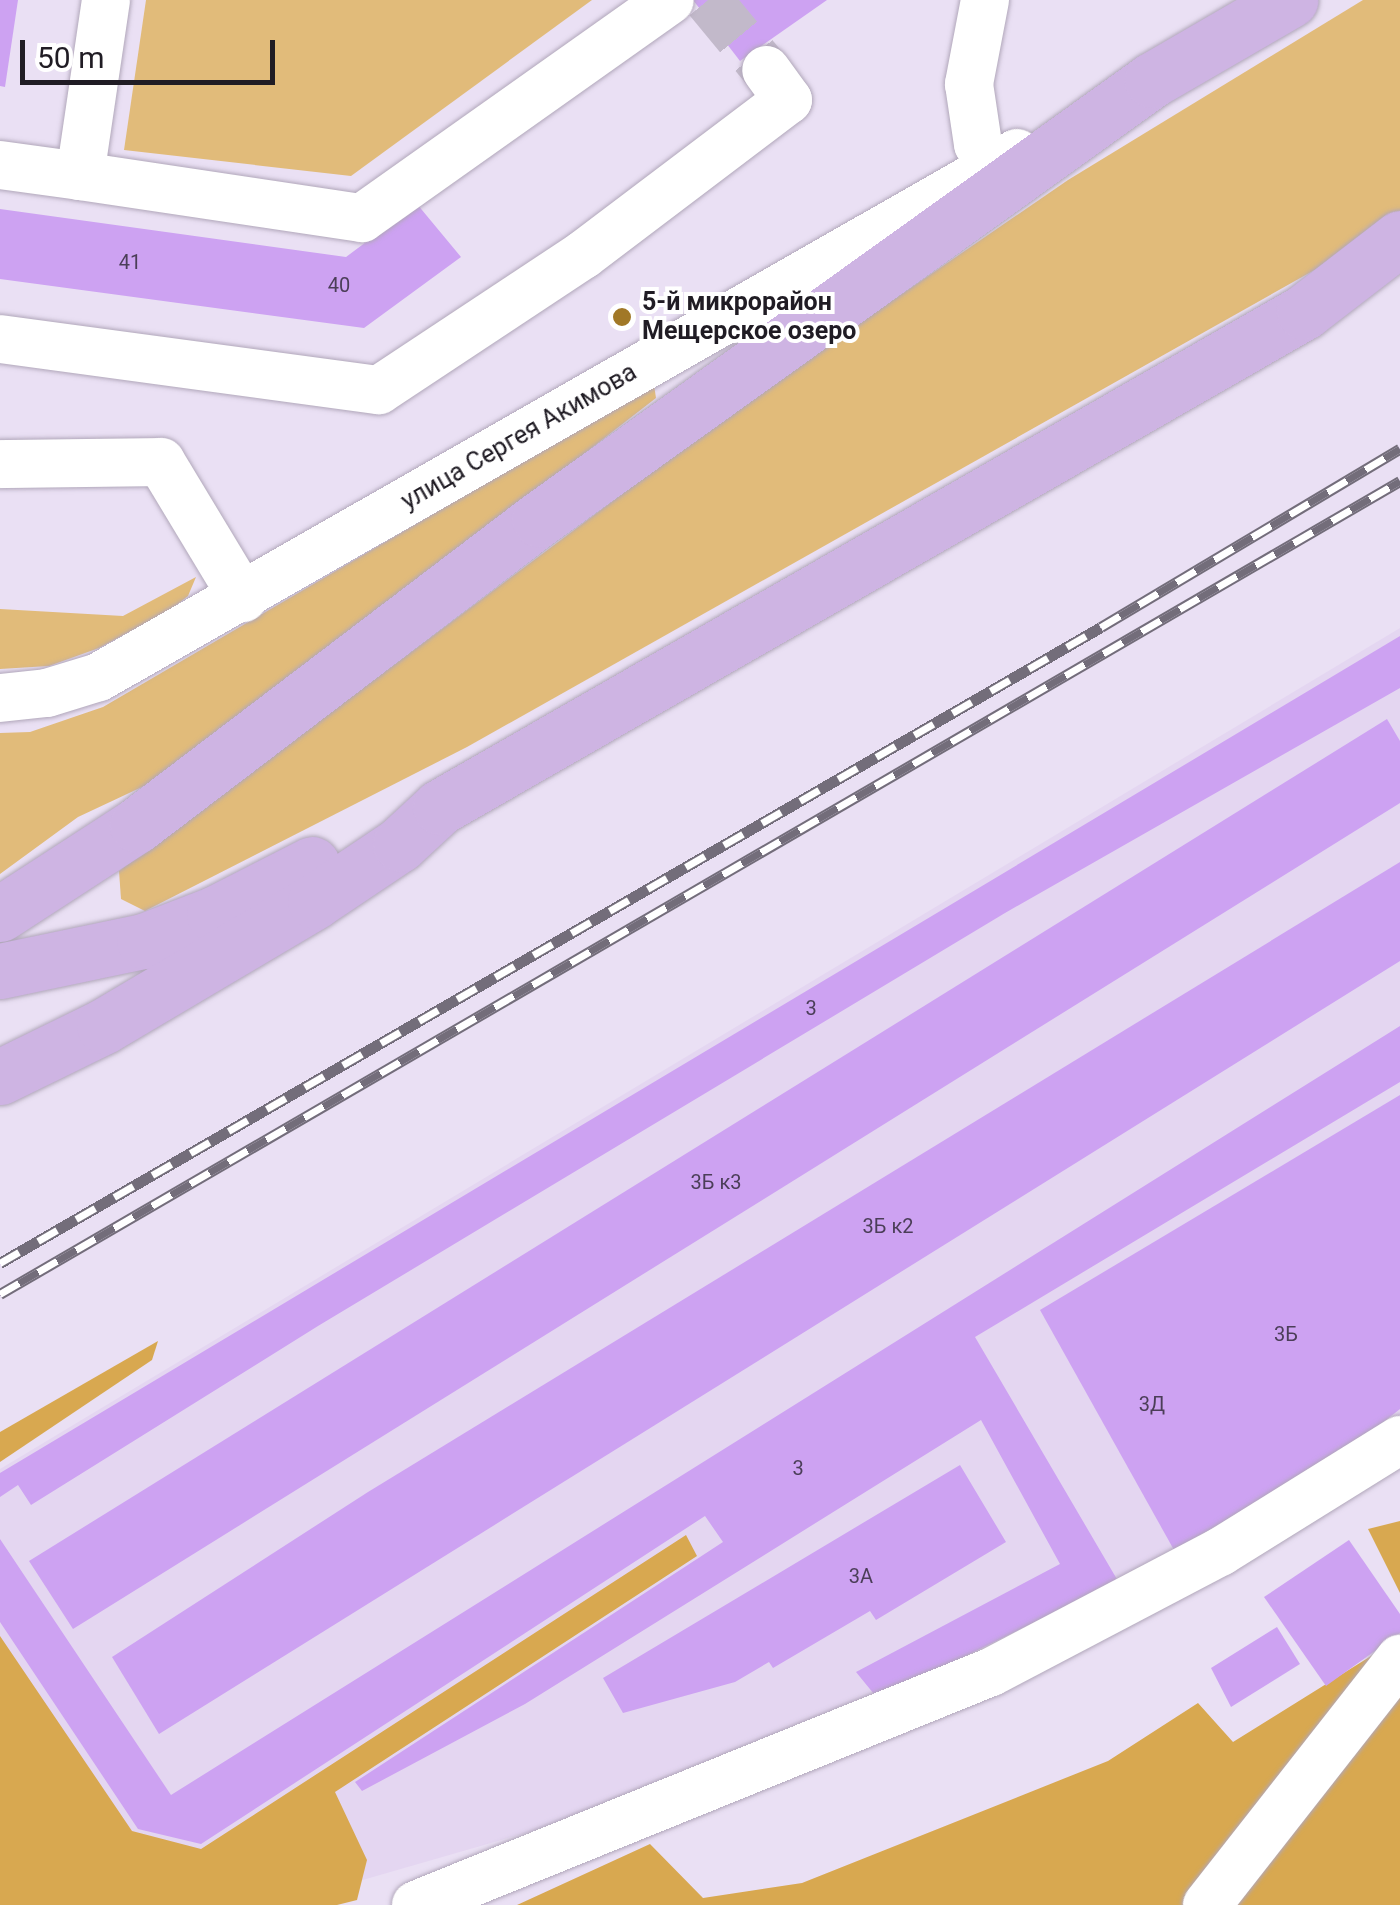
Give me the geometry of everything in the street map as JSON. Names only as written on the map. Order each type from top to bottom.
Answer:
[{"type":"main road","name":"улица Сергея Акимова","points":[[1152,80],[1290,0]]},
{"type":"main road","points":[[0,914],[137,825],[539,519],[1152,80]]},
{"type":"main road","points":[[1304,312],[1400,238]]},
{"type":"main road","points":[[0,971],[144,942],[440,807],[1304,312],[1400,262]]},
{"type":"main road","points":[[0,1077],[104,1026],[315,902],[400,844],[440,807]]},
{"type":"street","points":[[80,176],[106,0]]},
{"type":"street","points":[[0,166],[362,218],[670,0]]},
{"type":"street","points":[[985,0],[969,84],[978,144],[990,167]]},
{"type":"street","points":[[0,339],[380,390],[583,255],[788,100],[766,70]]},
{"type":"street","name":"улица Сергея Акимова","points":[[0,698],[48,693],[99,677],[990,167],[1152,80]]},
{"type":"street","points":[[0,464],[161,462],[243,598]]},
{"type":"street","points":[[416,1905],[991,1672],[1220,1552],[1400,1440]]},
{"type":"street","points":[[1207,1905],[1400,1659]]},
{"type":"shaded area","points":[[146,0],[592,0],[351,176],[124,150]]},
{"type":"shaded area","points":[[1363,0],[1400,0],[1400,213],[1327,263],[467,747],[145,911],[121,899],[119,871],[749,399],[1068,180]]},
{"type":"shaded area","points":[[654,385],[656,398],[174,772],[78,817],[0,874],[0,733],[30,732],[103,707]]},
{"type":"shaded area","points":[[196,577],[188,596],[170,610],[99,648],[49,666],[0,669],[0,609],[123,616]]},
{"type":"shaded area","points":[[1400,628],[1400,1432],[1004,1656],[591,1814],[276,1905],[178,1905],[0,1708],[0,1469]]},
{"type":"shaded area","points":[[158,1341],[152,1360],[0,1462],[0,1432]]},
{"type":"shaded area","points":[[1400,1521],[1400,1593],[1368,1529]]},
{"type":"shaded area","points":[[686,1535],[697,1556],[335,1792],[367,1860],[357,1900],[337,1905],[0,1905],[0,1636],[132,1831],[201,1849]]},
{"type":"shaded area","points":[[1400,1638],[1400,1905],[517,1905],[650,1844],[703,1898],[802,1883],[1108,1761],[1198,1703],[1233,1742]]},
{"type":"building","points":[[0,0],[18,0],[5,87],[0,86]]},
{"type":"building","points":[[693,0],[827,0],[740,61]]},
{"type":"building","points":[[417,204],[461,257],[364,328],[0,279],[0,209],[346,257]]},
{"type":"building","points":[[1400,636],[1400,688],[1005,913],[318,1326],[31,1505],[18,1485],[0,1497],[0,1473]]},
{"type":"building","points":[[1387,719],[1400,741],[1400,803],[73,1629],[29,1561]]},
{"type":"building","points":[[1400,862],[1400,961],[159,1734],[112,1657],[368,1492]]},
{"type":"building","points":[[1400,1026],[1400,1082],[975,1337],[1118,1581],[878,1699],[856,1672],[1060,1564],[981,1420],[525,1704],[362,1791],[355,1782],[723,1542],[705,1516],[201,1844],[138,1829],[0,1622],[0,1539],[171,1795]]},
{"type":"building","points":[[1400,1095],[1400,1409],[1346,1451],[1174,1550],[1040,1310]]},
{"type":"building","points":[[960,1465],[1006,1542],[876,1620],[870,1611],[773,1668],[769,1662],[735,1682],[623,1713],[603,1678]]},
{"type":"building","points":[[1349,1540],[1400,1614],[1400,1633],[1326,1686],[1264,1597]]},
{"type":"building","points":[[1277,1627],[1300,1664],[1231,1707],[1211,1668]]},
{"type":"tunnel","points":[[708,0],[766,70]]},
{"type":"railway","points":[[0,1263],[1101,627],[1400,449]]},
{"type":"railway","points":[[0,1294],[1400,481]]},
{"type":"place","name":"5-й микрорайон Мещерское озеро","points":[[622,317]]}]
